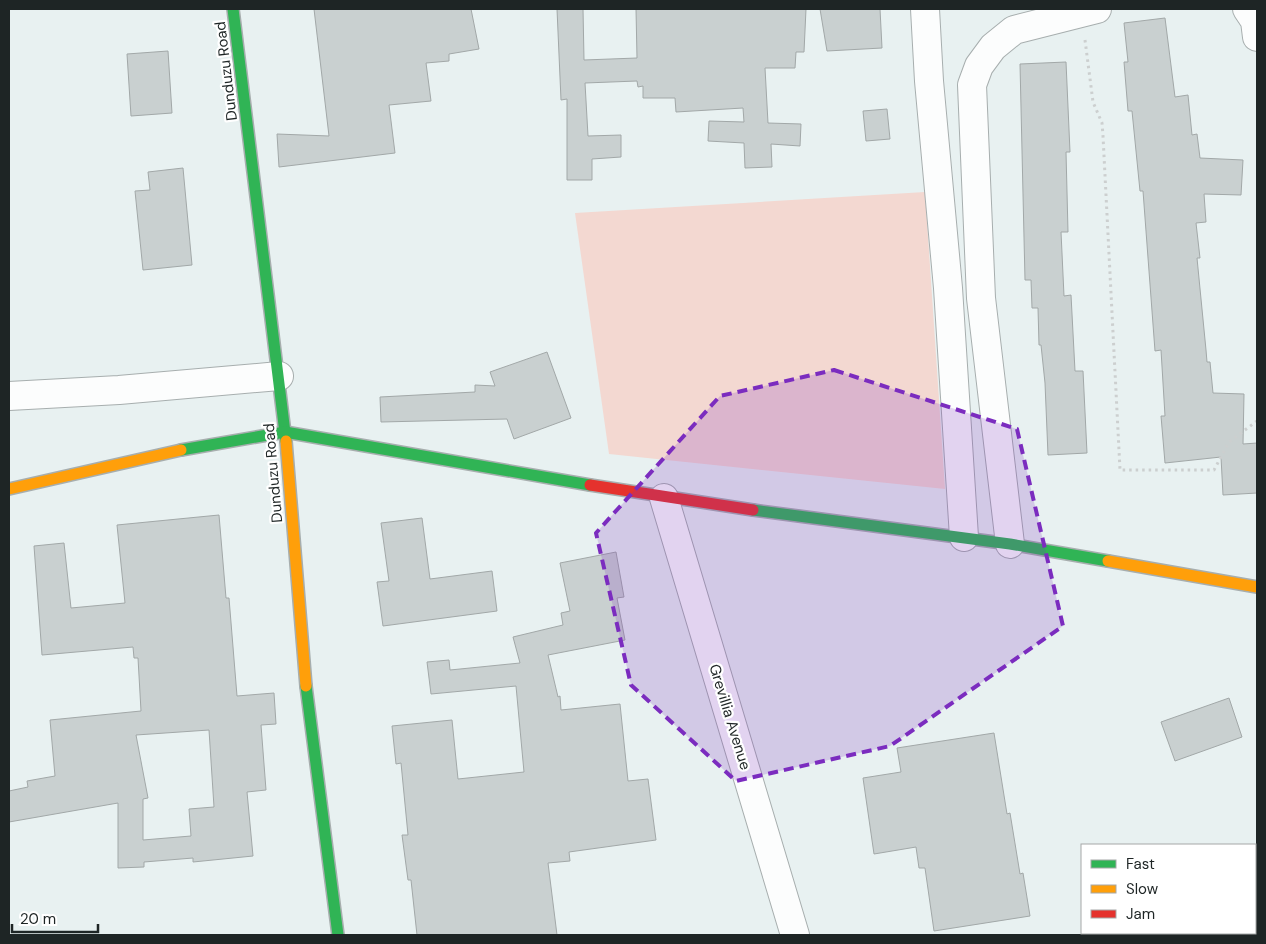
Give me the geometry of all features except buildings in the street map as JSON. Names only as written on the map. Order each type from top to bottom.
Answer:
[{"type":"street","name":"Dunduzu Road","points":[[234,9],[285,432],[303,665],[338,935]]},
{"type":"street","points":[[925,9],[929,81],[948,288],[964,537]]},
{"type":"street","points":[[1247,9],[1255,21],[1257,37]]},
{"type":"street","points":[[1010,544],[981,298],[972,85],[979,66],[993,46],[1014,30],[1090,11]]},
{"type":"street","points":[[9,396],[119,390],[279,376]]},
{"type":"street","points":[[9,489],[167,453],[285,432],[664,498],[964,537],[1257,587]]},
{"type":"street","name":"Grevillia Avenue","points":[[664,498],[795,935]]},
{"type":"path","points":[[1090,11],[1093,102],[1102,122],[1104,136],[1120,470],[1214,470],[1229,442],[1257,421]]},
{"type":"highlighted area","points":[[834,370],[1017,429],[1063,626],[890,746],[736,781],[631,685],[596,533],[720,396]]},
{"type":"shaded area","points":[[925,192],[945,489],[609,454],[575,213]]},
{"type":"traffic: fast","points":[[233,9],[286,441]]},
{"type":"traffic: fast","points":[[181,450],[285,432],[590,485]]},
{"type":"traffic: fast","points":[[753,510],[1010,544],[1108,561]]},
{"type":"traffic: fast","points":[[306,686],[338,935]]},
{"type":"traffic: slow","points":[[286,441],[306,686]]},
{"type":"traffic: slow","points":[[9,489],[181,450]]},
{"type":"traffic: slow","points":[[1108,561],[1257,587]]},
{"type":"traffic: jam","points":[[590,485],[753,510]]}]
